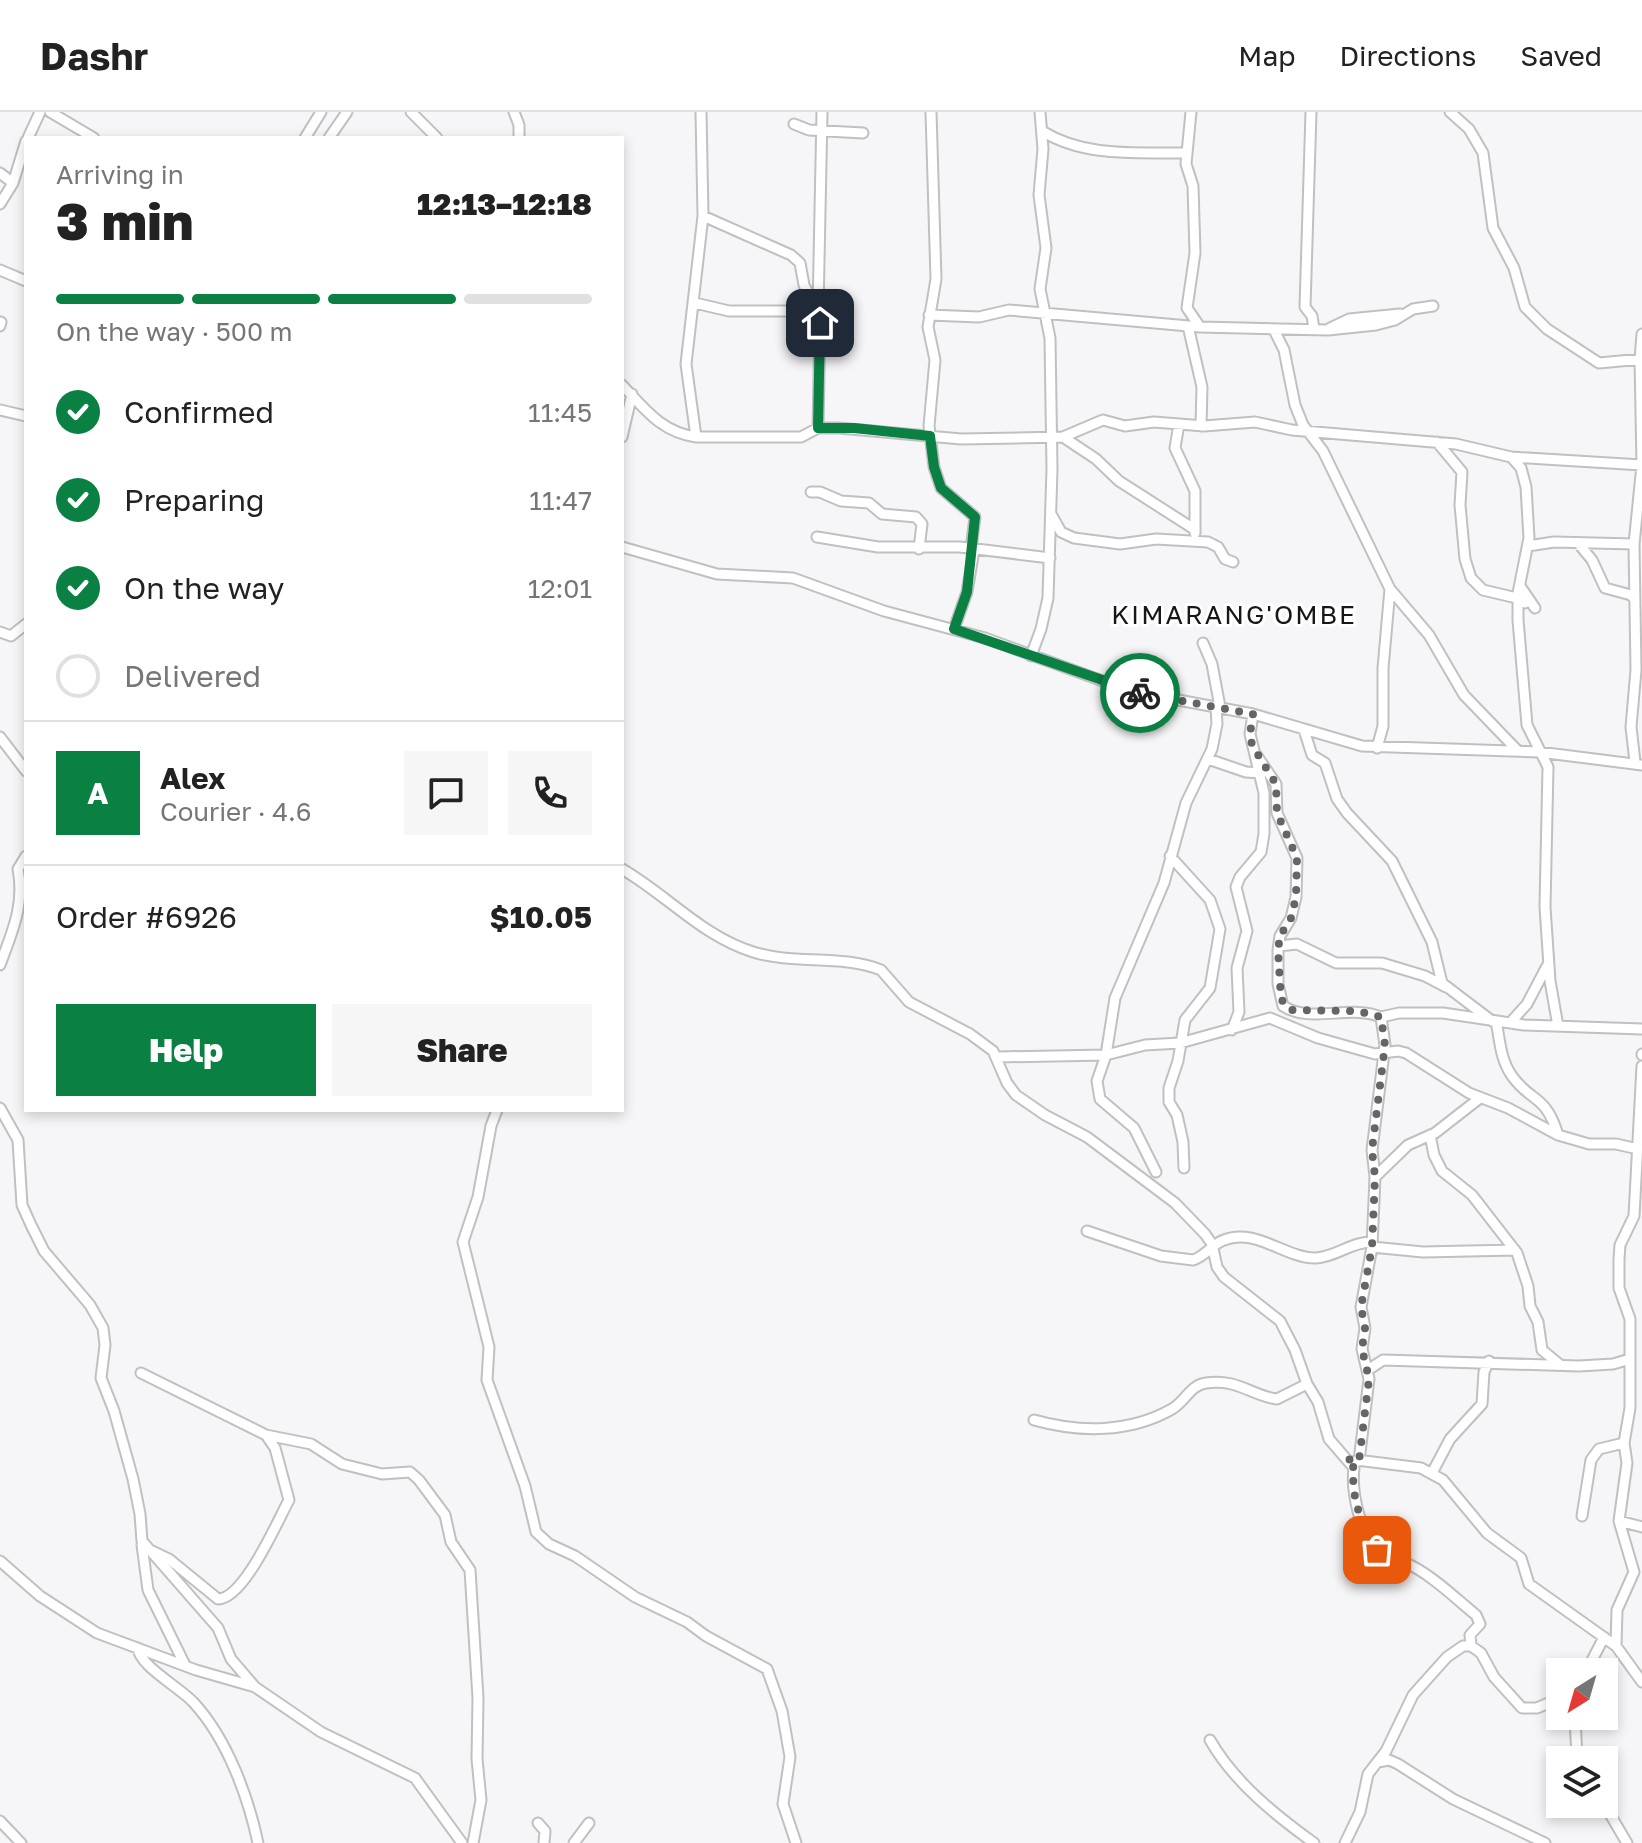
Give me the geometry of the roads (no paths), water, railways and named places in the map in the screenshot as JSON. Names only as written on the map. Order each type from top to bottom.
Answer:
[{"type":"street","points":[[29,136],[40,112]]},
{"type":"street","points":[[50,112],[91,136]]},
{"type":"street","points":[[306,136],[321,112]]},
{"type":"street","points":[[330,136],[347,112]]},
{"type":"street","points":[[411,112],[435,136]]},
{"type":"street","points":[[420,123],[426,112]]},
{"type":"street","points":[[696,437],[686,364],[703,216],[701,112]]},
{"type":"street","points":[[818,428],[822,112]]},
{"type":"street","points":[[931,112],[936,282],[929,315],[935,360],[930,436],[934,467],[941,488],[975,517],[967,592],[954,629]]},
{"type":"street","points":[[1031,656],[1045,615],[1050,511],[1058,437],[1050,338],[1040,289],[1046,248],[1039,195],[1040,112]]},
{"type":"street","points":[[1191,112],[1187,169],[1193,186],[1195,253],[1187,308],[1200,327]]},
{"type":"street","points":[[1311,112],[1305,307],[1312,316],[1314,329]]},
{"type":"street","points":[[1450,112],[1469,129],[1483,153],[1493,228],[1514,268],[1530,315],[1599,363],[1641,359]]},
{"type":"street","points":[[519,114],[519,136]]},
{"type":"street","points":[[794,124],[823,131],[863,133]]},
{"type":"street","points":[[1042,131],[1059,142],[1080,148],[1187,153]]},
{"type":"street","points":[[0,204],[13,183],[24,149]]},
{"type":"street","points":[[0,173],[13,183]]},
{"type":"street","points":[[703,216],[791,255],[800,263],[804,285],[818,311]]},
{"type":"street","points":[[0,270],[24,280]]},
{"type":"street","points":[[695,303],[729,311],[818,311]]},
{"type":"street","points":[[929,315],[979,317],[1003,310],[1200,327],[1328,330],[1349,319],[1404,313],[1433,306]]},
{"type":"street","points":[[1188,326],[1202,387],[1201,426]]},
{"type":"street","points":[[1274,330],[1284,350],[1295,405],[1307,431],[1323,451],[1390,589],[1429,635],[1464,695],[1518,751]]},
{"type":"street","points":[[624,548],[717,574],[793,578],[869,607],[985,638],[1130,691],[1253,714],[1377,748],[1539,752],[1639,763],[1631,742],[1636,670],[1634,544],[1642,461],[1642,334]]},
{"type":"street","points":[[624,387],[662,426],[680,435],[696,437],[801,437],[818,428],[854,428],[961,439],[1058,437],[1103,420],[1125,426],[1154,422],[1201,426],[1255,422],[1263,426],[1307,431],[1465,445],[1511,457],[1642,461]]},
{"type":"street","points":[[624,428],[632,394]]},
{"type":"street","points":[[0,410],[24,416]]},
{"type":"street","points":[[1179,424],[1175,448],[1195,491],[1195,541]]},
{"type":"street","points":[[1058,437],[1096,459],[1119,481],[1194,529]]},
{"type":"street","points":[[1437,442],[1462,472],[1460,505],[1465,559],[1471,578],[1483,590],[1525,604]]},
{"type":"street","points":[[1511,457],[1521,468],[1526,487],[1528,546],[1520,586],[1525,604],[1527,725],[1548,767],[1545,907],[1548,963],[1558,1026]]},
{"type":"street","points":[[811,492],[820,492],[841,501],[869,503],[882,514],[916,517],[922,524],[919,549]]},
{"type":"street","points":[[1050,511],[1061,532],[1074,538],[1120,544],[1156,539],[1215,544],[1225,559],[1233,562]]},
{"type":"street","points":[[817,537],[919,549],[973,550],[1050,558]]},
{"type":"street","points":[[1528,546],[1549,542],[1634,544]]},
{"type":"street","points":[[1578,543],[1592,560],[1605,588],[1631,595],[1637,603]]},
{"type":"street","points":[[1377,748],[1383,726],[1383,668],[1390,589]]},
{"type":"street","points":[[0,632],[11,636],[24,626]]},
{"type":"street","points":[[1156,1172],[1134,1128],[1100,1099],[1097,1081],[1106,1055],[1115,998],[1164,883],[1186,803],[1208,759],[1217,724],[1218,707],[1212,664],[1203,643]]},
{"type":"street","points":[[1232,1030],[1239,1012],[1237,968],[1247,931],[1236,887],[1263,847],[1265,804],[1261,773],[1250,734],[1253,714]]},
{"type":"street","points":[[1304,730],[1312,755],[1325,763],[1340,804],[1392,861],[1432,942],[1439,975],[1447,988]]},
{"type":"street","points":[[0,737],[24,768]]},
{"type":"street","points":[[1255,753],[1276,784],[1277,813],[1297,858],[1296,897],[1279,946],[1281,999],[1290,1010],[1358,1011],[1381,1017],[1399,1013],[1443,1013],[1510,1023],[1642,1029]]},
{"type":"street","points":[[1208,759],[1246,772],[1261,773]]},
{"type":"street","points":[[1170,856],[1210,900],[1220,929],[1208,993],[1185,1020],[1169,1096],[1180,1127],[1184,1168]]},
{"type":"street","points":[[0,965],[17,920],[22,888],[18,869],[24,859]]},
{"type":"street","points":[[624,870],[705,929],[743,949],[774,957],[881,970],[909,1002],[970,1034],[997,1057],[1007,1083],[1016,1095],[1087,1137],[1175,1203],[1205,1234],[1224,1277],[1280,1321],[1318,1402],[1329,1439],[1354,1468],[1352,1484],[1375,1547],[1387,1557],[1408,1564],[1476,1615],[1480,1624],[1470,1635],[1471,1646]]},
{"type":"street","points":[[1279,946],[1297,944],[1336,963],[1382,963],[1417,973],[1447,988],[1494,1021],[1499,1046],[1509,1070],[1518,1083],[1545,1105],[1558,1135]]},
{"type":"street","points":[[1510,1023],[1527,1004],[1548,963]]},
{"type":"street","points":[[1359,1461],[1369,1379],[1362,1349],[1365,1328],[1361,1307],[1371,1244],[1375,1177],[1372,1150],[1384,1053],[1381,1017]]},
{"type":"street","points":[[997,1057],[1106,1055],[1145,1045],[1180,1043],[1206,1033],[1232,1030],[1270,1018],[1318,1038],[1375,1054],[1406,1053],[1480,1098],[1508,1108],[1558,1135],[1589,1144],[1616,1144],[1638,1149]]},
{"type":"street","points":[[1616,1646],[1617,1610],[1634,1572],[1619,1521],[1627,1463],[1624,1443],[1630,1408],[1630,1319],[1620,1294],[1619,1259],[1620,1245],[1634,1216],[1639,1195],[1642,1066]]},
{"type":"street","points":[[1375,1177],[1408,1145],[1430,1135],[1480,1098]]},
{"type":"street","points":[[0,1108],[18,1140],[22,1205],[31,1225],[44,1251],[90,1305],[103,1328],[105,1345],[101,1375],[133,1479],[148,1590],[185,1666]]},
{"type":"street","points":[[497,1112],[478,1197],[463,1242],[489,1347],[487,1380],[525,1486],[536,1532],[549,1544],[575,1556],[635,1597],[687,1622],[706,1636],[767,1669],[779,1697],[790,1757],[783,1804],[796,1843]]},
{"type":"street","points":[[1430,1135],[1434,1155],[1442,1171],[1472,1195],[1515,1250],[1527,1282],[1542,1350],[1559,1364]]},
{"type":"street","points":[[1087,1231],[1179,1259],[1193,1260],[1227,1239],[1273,1244],[1305,1257],[1317,1258],[1361,1242],[1423,1252],[1515,1250]]},
{"type":"street","points":[[1368,1370],[1383,1360],[1600,1366],[1642,1358]]},
{"type":"street","points":[[1432,1473],[1455,1433],[1482,1404],[1484,1372],[1489,1361]]},
{"type":"street","points":[[141,1373],[266,1435],[300,1439],[342,1464],[382,1474],[410,1472],[445,1515],[451,1542],[470,1570],[481,1800],[473,1843]]},
{"type":"street","points":[[1034,1420],[1088,1430],[1107,1429],[1137,1423],[1169,1411],[1197,1386],[1205,1383],[1238,1384],[1277,1399],[1307,1384]]},
{"type":"street","points":[[144,1545],[169,1559],[218,1599],[233,1594],[254,1565],[289,1500],[275,1448],[266,1435]]},
{"type":"street","points":[[1582,1516],[1594,1452],[1624,1443]]},
{"type":"street","points":[[1346,1459],[1413,1467],[1432,1473],[1451,1487],[1487,1533],[1521,1558],[1529,1584],[1616,1646],[1642,1682]]},
{"type":"street","points":[[1619,1521],[1642,1527]]},
{"type":"street","points":[[144,1545],[218,1628],[231,1659],[255,1687],[321,1732],[415,1778],[462,1843]]},
{"type":"street","points":[[0,1561],[14,1577],[84,1625],[185,1666],[255,1687]]},
{"type":"street","points":[[1593,1658],[1604,1637]]},
{"type":"street","points":[[1345,1843],[1360,1812],[1368,1774],[1419,1686],[1453,1652],[1463,1646],[1471,1646],[1481,1653],[1494,1677],[1522,1708],[1537,1708],[1546,1704]]},
{"type":"street","points":[[138,1648],[141,1659],[192,1701],[218,1735],[252,1818],[258,1843]]},
{"type":"street","points":[[1210,1740],[1234,1774],[1287,1824],[1314,1843]]},
{"type":"street","points":[[1377,1762],[1389,1760],[1398,1764],[1453,1799],[1545,1843]]},
{"type":"street","points":[[1613,1818],[1628,1842]]},
{"type":"street","points":[[0,1821],[21,1843]]},
{"type":"street","points":[[538,1823],[545,1831],[544,1843]]},
{"type":"street","points":[[574,1843],[589,1823]]},
{"type":"district","name":"KIMARANG'OMBE","points":[[1234,615]]}]
